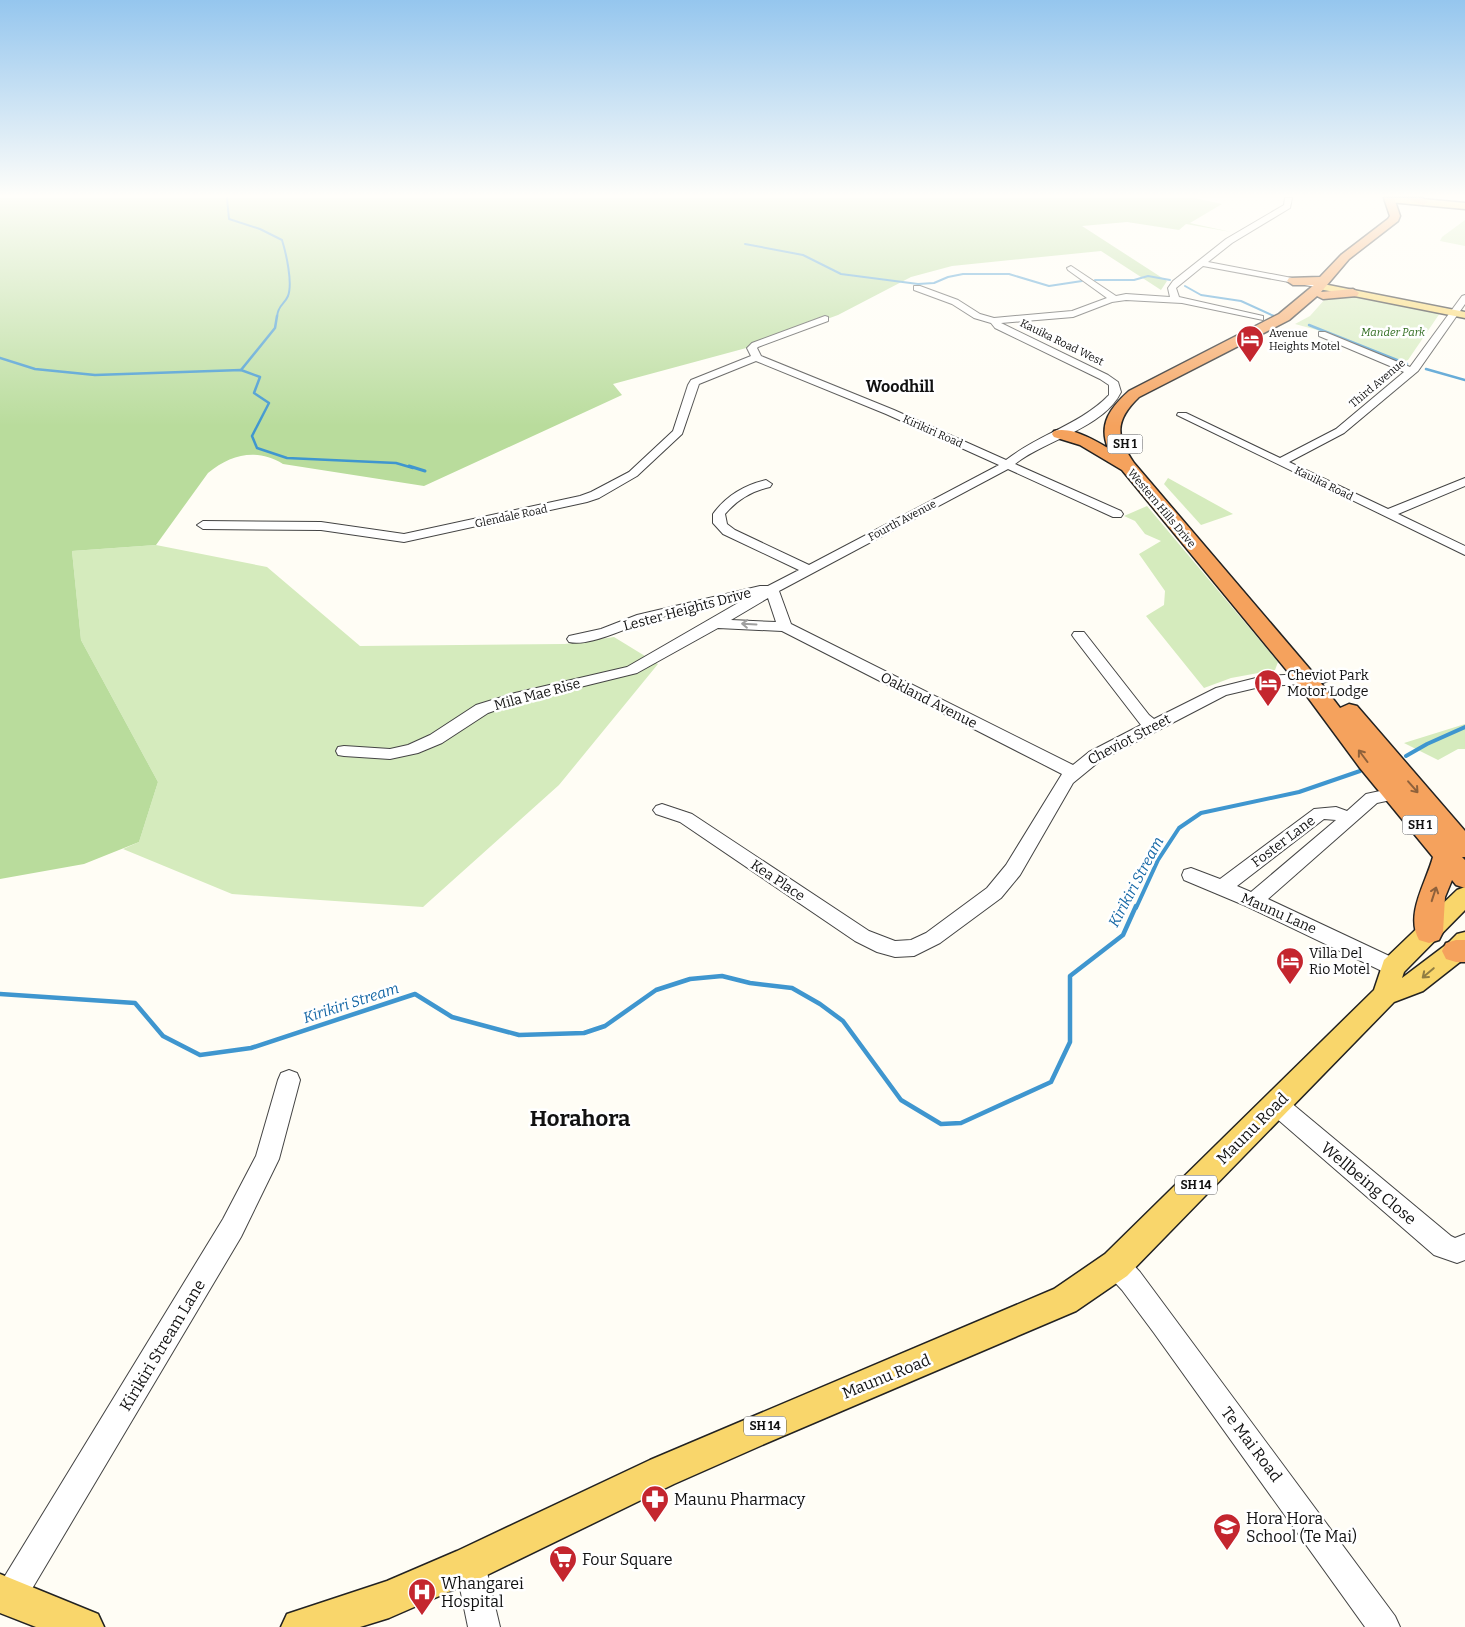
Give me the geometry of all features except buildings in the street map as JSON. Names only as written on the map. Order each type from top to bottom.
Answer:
[{"type":"highway","name":"Western Hills Drive","points":[[1231,581],[1134,457],[1123,439],[1121,424],[1131,406],[1149,394],[1292,322],[1304,314],[1338,274]]},
{"type":"highway","points":[[1293,281],[1326,286],[1353,293]]},
{"type":"highway","name":"Western Hills Drive","points":[[1326,286],[1284,318],[1134,394],[1118,408],[1113,418],[1112,435],[1117,450],[1128,467],[1430,807],[1455,852],[1465,878]]},
{"type":"highway","points":[[1326,286],[1353,293]]},
{"type":"highway","points":[[1063,433],[1090,436],[1112,435]]},
{"type":"highway","points":[[1063,433],[1096,447],[1128,467]]},
{"type":"highway","name":"Western Hills Drive","points":[[1314,678],[1368,762],[1394,794],[1455,852]]},
{"type":"highway","points":[[1430,807],[1465,826]]},
{"type":"highway","points":[[1429,932],[1432,897],[1442,873],[1455,852]]},
{"type":"main road","points":[[1353,293],[1460,314]]},
{"type":"main road","name":"Maunu Road","points":[[1385,995],[1393,967],[1465,896]]},
{"type":"main road","name":"Maunu Road","points":[[300,1627],[389,1599],[470,1564],[731,1441],[1080,1292],[1116,1265],[1385,995],[1414,984],[1462,948]]},
{"type":"main road","points":[[5,1595],[85,1627]]},
{"type":"street","points":[[1078,274],[1114,299]]},
{"type":"street","points":[[1174,299],[1173,286],[1188,274]]},
{"type":"street","points":[[1257,274],[1293,281]]},
{"type":"street","name":"Kauika Road West","points":[[917,288],[956,302],[977,316],[994,322],[998,326],[1097,373],[1114,384]]},
{"type":"street","name":"Third Avenue","points":[[1281,462],[1340,431],[1411,371],[1460,314],[1465,298]]},
{"type":"street","points":[[994,322],[1072,314],[1114,299],[1174,299],[1260,318]]},
{"type":"street","points":[[754,353],[755,345],[825,319]]},
{"type":"street","points":[[1322,334],[1411,371]]},
{"type":"street","name":"Kirikiri Road","points":[[754,353],[1117,514]]},
{"type":"street","name":"Glendale Road","points":[[203,525],[321,526],[404,538],[584,499],[634,474],[678,432],[695,382],[750,359],[754,353]]},
{"type":"street","name":"Fourth Avenue","points":[[675,647],[712,623],[771,590],[1086,421],[1106,405],[1116,392],[1114,384]]},
{"type":"street","name":"Kauika Road","points":[[1182,415],[1465,551]]},
{"type":"street","points":[[1388,514],[1465,482]]},
{"type":"street","points":[[766,484],[753,488],[723,509],[719,514],[720,523],[730,533],[810,570]]},
{"type":"street","points":[[771,590],[775,596],[776,608],[785,627]]},
{"type":"street","name":"Lester Heights Drive","points":[[574,639],[605,632],[642,618],[741,593],[771,590]]},
{"type":"street","name":"Oakland Avenue","points":[[712,623],[785,627],[1073,772]]},
{"type":"street","points":[[1079,635],[1143,720],[1153,726]]},
{"type":"street","name":"Mila Mae Rise","points":[[344,751],[390,754],[412,750],[436,739],[482,709],[515,698],[632,670],[675,647]]},
{"type":"street","name":"Cheviot Street","points":[[895,949],[905,950],[923,945],[1000,886],[1013,870],[1067,779],[1073,772],[1095,756],[1228,688],[1264,682],[1314,678]]},
{"type":"street","name":"Foster Lane","points":[[1253,901],[1372,798],[1394,794]]},
{"type":"street","name":"Kea Place","points":[[662,810],[686,818],[862,936],[895,949]]},
{"type":"street","name":"Foster Lane","points":[[1222,888],[1320,813],[1336,813],[1349,819]]},
{"type":"street","name":"Maunu Lane","points":[[1191,875],[1253,901],[1393,967]]},
{"type":"street","name":"Kirikiri Stream Lane","points":[[5,1595],[232,1228],[267,1158],[289,1080]]},
{"type":"street","name":"Wellbeing Close","points":[[1276,1104],[1443,1246],[1457,1251],[1465,1246]]},
{"type":"street","name":"Te Mai Road","points":[[1116,1265],[1131,1281],[1163,1324],[1384,1627]]},
{"type":"street","points":[[470,1564],[484,1627]]},
{"type":"green space","points":[[0,274],[922,274],[911,277],[838,315],[750,347],[613,384],[622,395],[424,486],[283,464],[264,456],[244,455],[226,461],[208,473],[156,545],[72,551],[81,640],[158,782],[139,842],[84,864],[0,879]]},
{"type":"green space","points":[[1136,274],[1156,274],[1167,281],[1161,290]]},
{"type":"green space","name":"Mander Park","points":[[1347,296],[1440,313],[1408,360],[1398,363],[1317,330],[1295,324],[1310,316],[1326,298]]},
{"type":"green space","points":[[1168,478],[1233,514],[1201,525],[1164,484]]},
{"type":"green space","points":[[1147,506],[1278,662],[1275,670],[1231,678],[1204,688],[1146,616],[1164,605],[1165,591],[1139,554],[1161,541],[1145,534],[1135,521],[1124,516]]},
{"type":"green space","points":[[156,545],[267,567],[360,646],[565,644],[614,637],[658,664],[559,785],[423,907],[232,894],[123,849],[139,842],[158,782],[81,640],[72,551]]},
{"type":"green space","points":[[1465,724],[1465,749],[1458,749],[1438,760],[1404,743]]},
{"type":"waterway","points":[[277,317],[280,307],[288,296],[290,284],[289,274]]},
{"type":"waterway","points":[[841,274],[918,284],[934,283],[948,277],[963,274],[1009,274],[1049,286],[1082,281]]},
{"type":"waterway","points":[[1095,280],[1134,280],[1148,276],[1170,280]]},
{"type":"waterway","points":[[1185,286],[1201,295],[1241,301],[1276,317],[1273,316]]},
{"type":"waterway","points":[[241,370],[275,328],[277,316]]},
{"type":"waterway","points":[[1309,325],[1407,364]]},
{"type":"waterway","points":[[0,358],[35,369],[95,375],[241,370]]},
{"type":"waterway","points":[[1426,369],[1465,380]]},
{"type":"waterway","points":[[241,370],[260,377],[254,393],[269,403],[252,436],[257,448],[287,458],[396,463],[413,468]]},
{"type":"waterway","points":[[409,466],[425,471]]},
{"type":"waterway","name":"Kirikiri Stream","points":[[1406,756],[1427,744],[1465,727]]},
{"type":"waterway","name":"Kirikiri Stream","points":[[1136,908],[1158,860],[1179,828],[1201,813],[1299,792],[1360,771]]},
{"type":"waterway","name":"Kirikiri Stream","points":[[0,994],[135,1003],[163,1036],[200,1055],[251,1048],[415,994],[452,1017],[519,1035],[584,1033],[605,1026],[656,990],[690,979],[722,976],[750,983],[792,988],[820,1004],[843,1021],[901,1100],[941,1124],[961,1123],[1051,1082],[1070,1042],[1070,976],[1123,935],[1136,906]]},
{"type":"place","name":"Avenue Heights Motel","points":[[1250,363]]},
{"type":"place","name":"Cheviot Park Motor Lodge","points":[[1268,707]]},
{"type":"place","name":"Villa Del Rio Motel","points":[[1290,985]]},
{"type":"place","name":"Maunu Pharmacy","points":[[655,1523]]},
{"type":"place","name":"Hora Hora School (Te Mai)","points":[[1227,1551]]},
{"type":"place","name":"Four Square","points":[[563,1583]]},
{"type":"place","name":"Whangarei Hospital","points":[[422,1616]]},
{"type":"district","name":"Woodhill","points":[[900,386]]},
{"type":"district","name":"Horahora","points":[[580,1118]]}]
